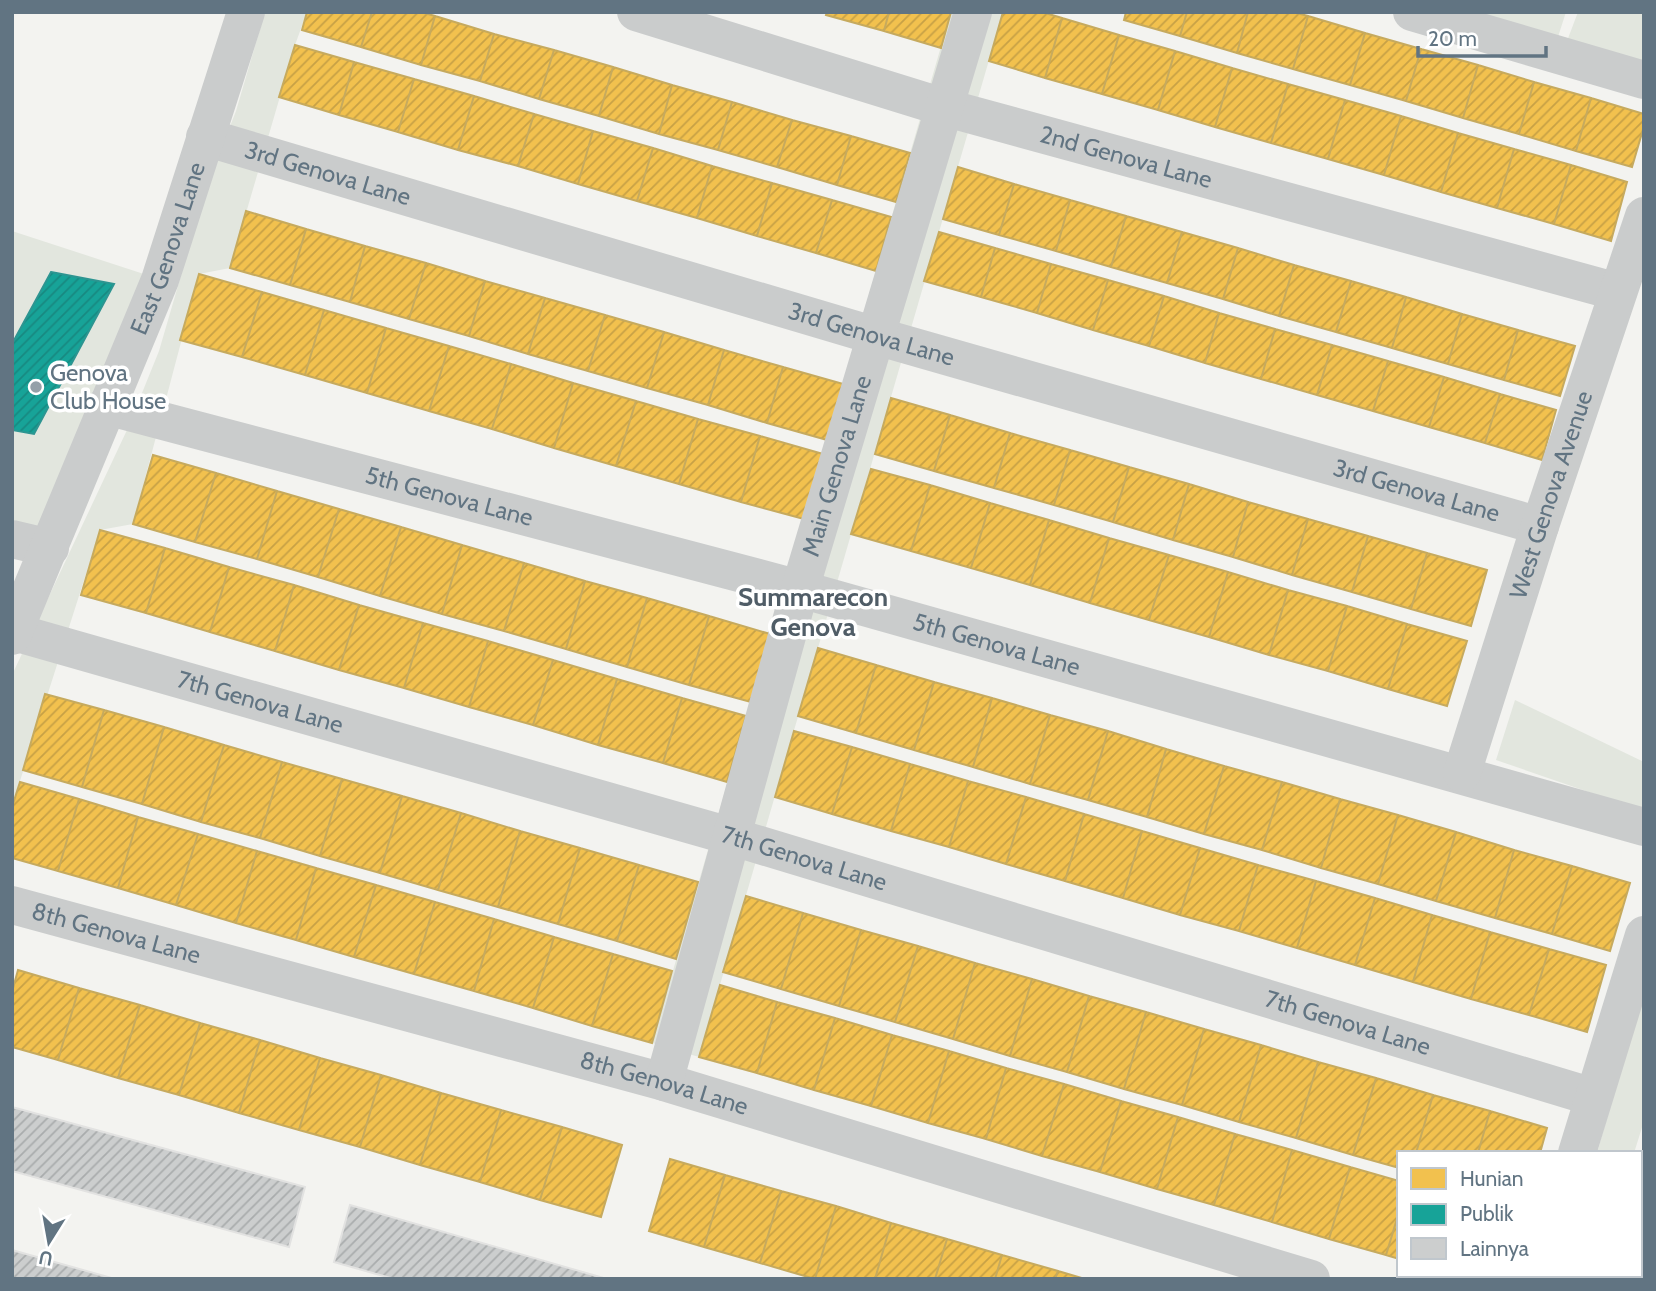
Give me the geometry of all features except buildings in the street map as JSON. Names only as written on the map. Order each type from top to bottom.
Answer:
[{"type":"street","name":"East Genova Lane","points":[[13,634],[160,280],[246,12]]},
{"type":"street","name":"2nd Genova Lane","points":[[636,12],[943,107],[1618,292]]},
{"type":"street","name":"Main Genova Lane","points":[[664,1082],[800,589],[973,12]]},
{"type":"street","points":[[1412,12],[1644,80]]},
{"type":"street","name":"3rd Genova Lane","points":[[205,137],[876,336],[1539,526]]},
{"type":"street","name":"West Genova Avenue","points":[[1462,773],[1539,526],[1644,216]]},
{"type":"street","name":"5th Genova Lane","points":[[106,406],[800,589],[1462,773],[1644,827]]},
{"type":"street","points":[[12,539],[50,548]]},
{"type":"street","name":"7th Genova Lane","points":[[13,634],[730,836],[1593,1097]]},
{"type":"street","name":"8th Genova Lane","points":[[12,905],[664,1082],[1311,1279]]},
{"type":"street","points":[[1578,1151],[1644,935]]},
{"type":"shaded area","points":[[265,12],[307,12],[230,268],[199,274],[133,524],[100,530],[12,806],[12,675],[127,430],[159,351],[208,183],[236,111]]},
{"type":"shaded area","points":[[951,12],[1003,12],[699,1057],[652,1043]]},
{"type":"shaded area","points":[[1465,12],[1566,12],[1557,40]]},
{"type":"shaded area","points":[[1578,12],[1644,12],[1644,63],[1567,41]]},
{"type":"shaded area","points":[[12,231],[150,276],[39,527],[12,520]]},
{"type":"shaded area","points":[[1515,700],[1644,762],[1644,811],[1496,760]]},
{"type":"shaded area","points":[[1644,988],[1644,1121],[1635,1151],[1598,1151]]},
{"type":"shaded area","points":[[1644,1158],[1644,1279],[1607,1279],[1642,1277]]},
{"type":"place","name":"Genova Club House","points":[[36,387]]},
{"type":"district","name":"Summarecon Genova","points":[[813,612]]}]
